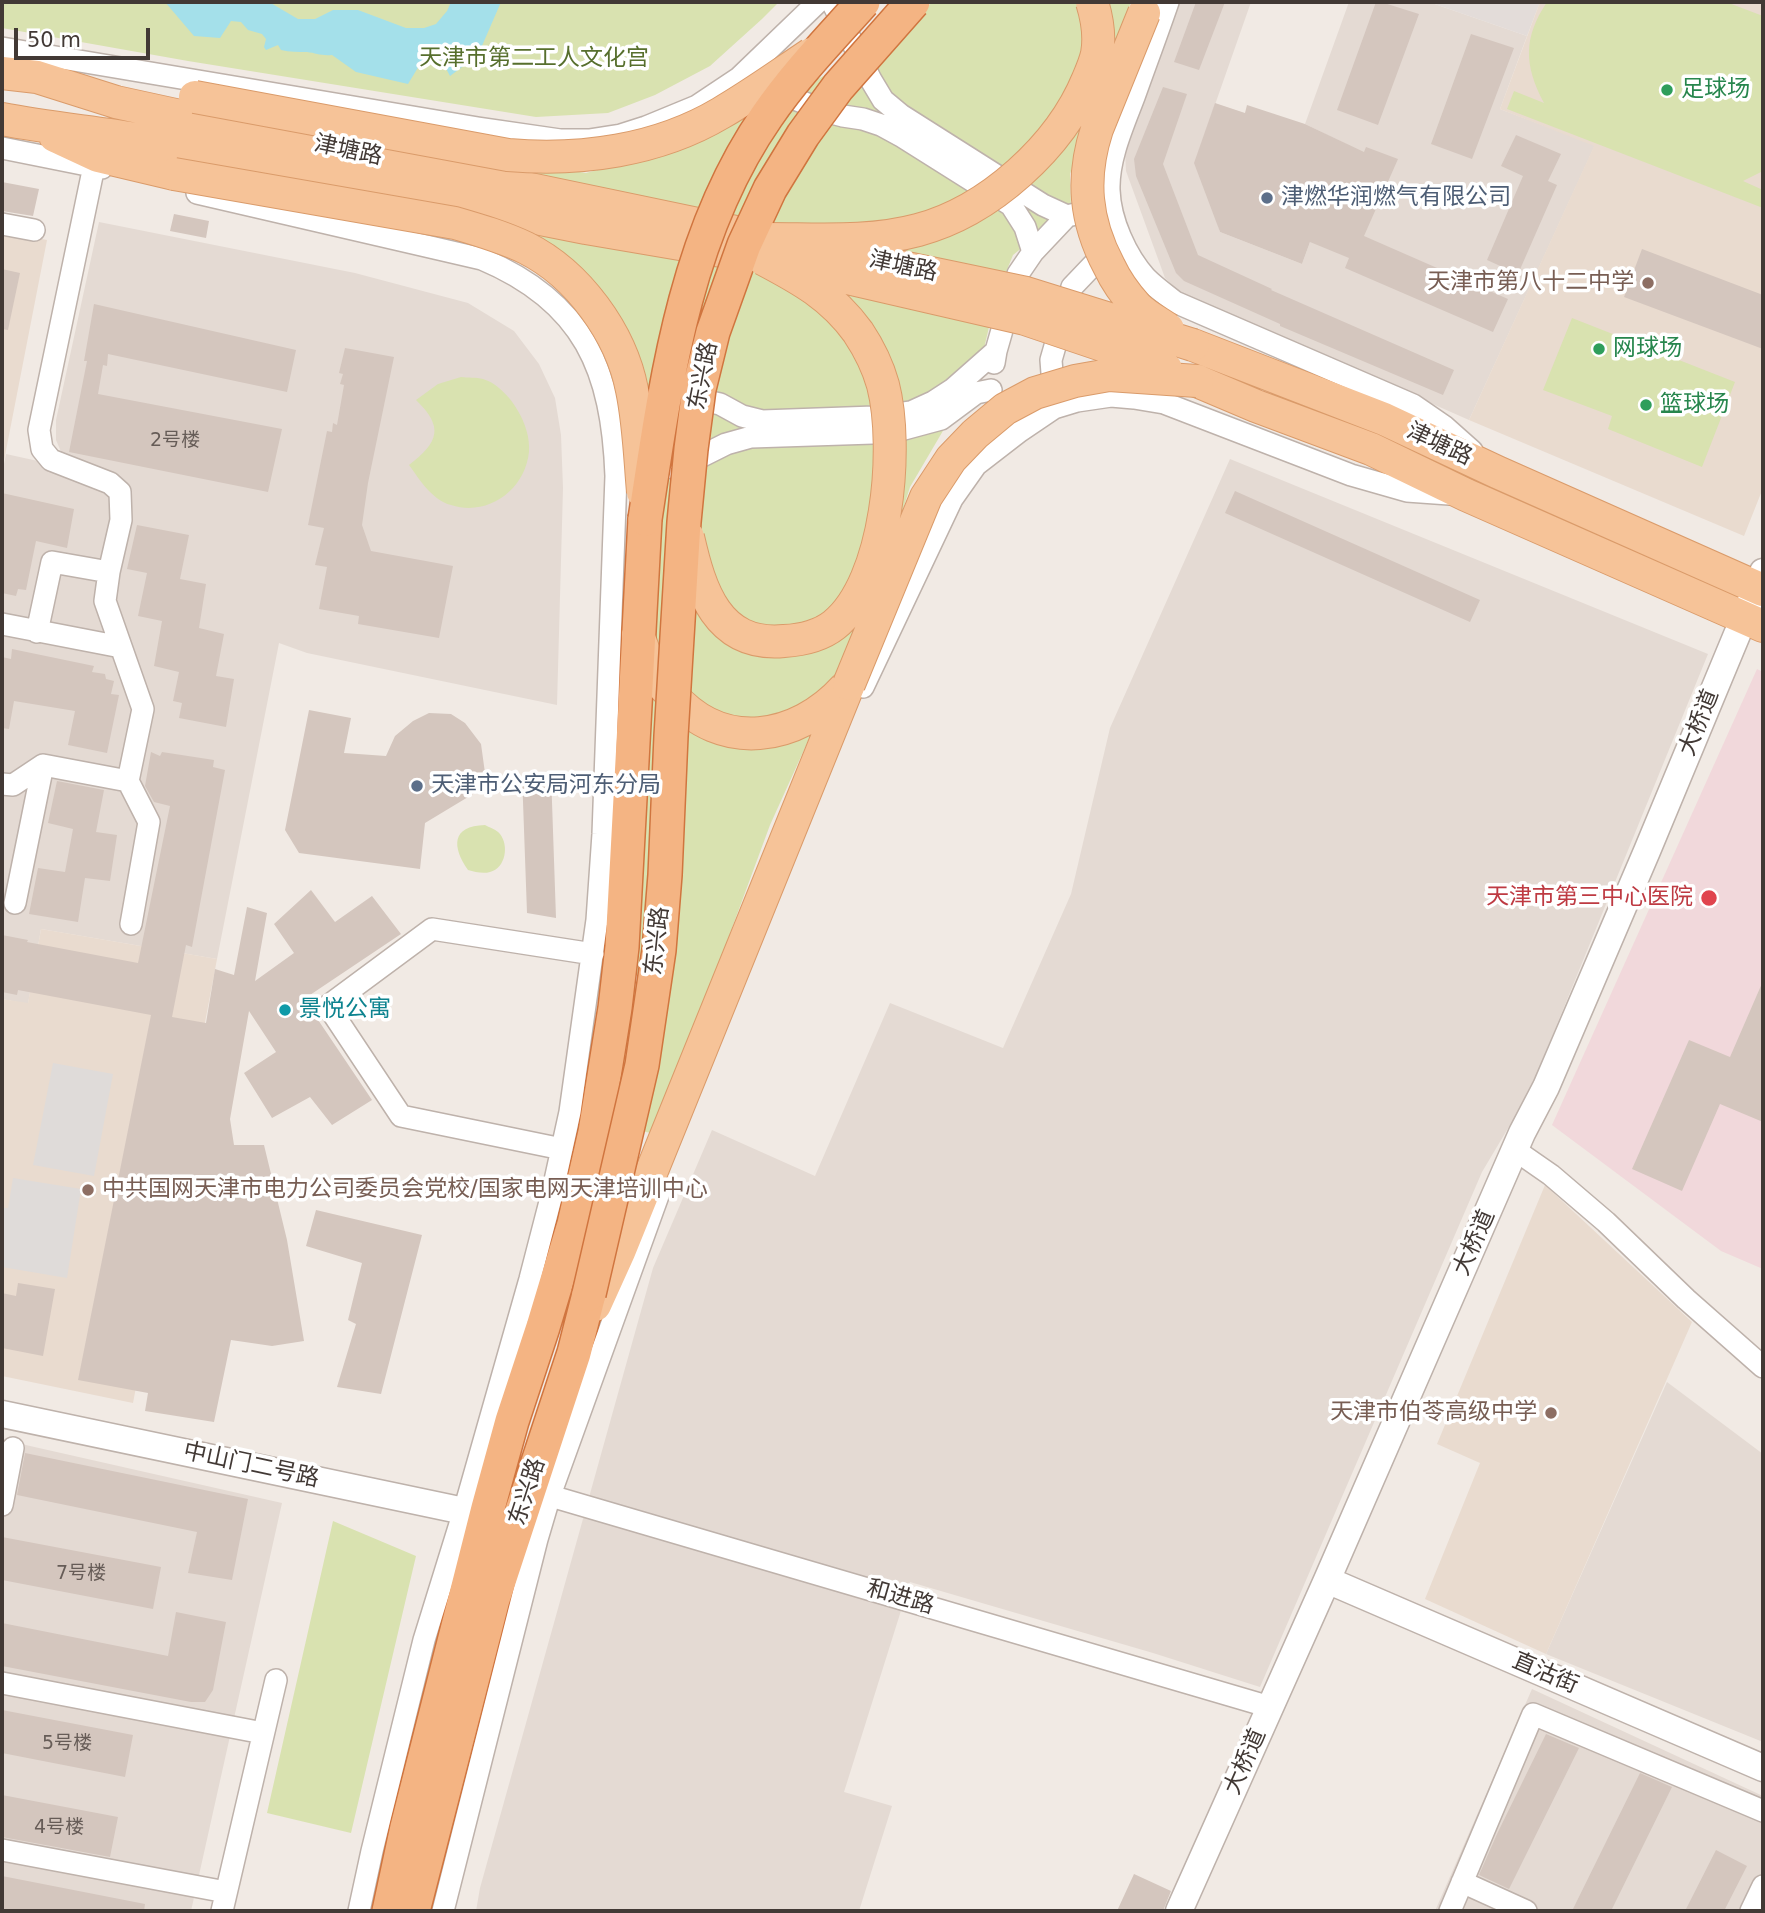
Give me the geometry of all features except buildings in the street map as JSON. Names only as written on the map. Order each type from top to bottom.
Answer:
[{"type":"highway","name":"东兴路","points":[[413,1911],[449,1712],[474,1517],[512,1421],[543,1327],[574,1224],[595,1132],[622,947],[645,674],[638,634],[645,519],[676,335],[703,243],[718,204],[750,144],[797,75],[863,2]]},
{"type":"highway","name":"东兴路","points":[[389,1911],[407,1827],[494,1598],[540,1492],[642,1065],[659,950],[684,522],[691,449],[699,389],[713,332],[744,245],[771,189],[803,135],[838,87],[912,2]]},
{"type":"highway","points":[[537,1539],[540,1492]]},
{"type":"main road","points":[[766,249],[919,230],[947,220],[997,191],[1017,175],[1056,134],[1083,93],[1097,55],[1097,18],[1092,2]]},
{"type":"main road","points":[[1151,4],[1093,143],[1086,185],[1088,207],[1098,244],[1123,290],[1154,320],[1193,345]]},
{"type":"main road","points":[[37,78],[97,82],[195,97],[508,155],[586,156],[633,147],[696,126],[824,46]]},
{"type":"main road","name":"津塘路","points":[[2,73],[37,78],[127,104],[766,249],[1025,319],[1105,346],[1371,449],[1466,495],[1753,621]]},
{"type":"main road","points":[[15,122],[96,161],[161,177],[455,223],[493,233],[528,249],[552,264],[592,304],[622,356],[635,406],[645,519]]},
{"type":"main road","name":"津塘路","points":[[15,122],[143,140],[586,228],[766,249],[1026,293],[1193,345],[1384,419],[1497,472],[1761,583]]},
{"type":"main road","points":[[684,522],[697,576],[712,607],[734,629],[765,641],[796,640],[818,634],[834,625],[861,592],[877,549],[884,511],[889,452],[883,385],[859,334],[842,312],[823,293],[799,278],[766,249]]},
{"type":"main road","points":[[574,1353],[624,1240],[926,497],[951,459],[975,434],[1005,409],[1035,393],[1074,381],[1109,375],[1196,381]]},
{"type":"main road","points":[[645,674],[698,719],[732,733],[747,734],[776,731],[805,719],[828,705],[849,684]]},
{"type":"street","points":[[2,47],[560,140],[600,138],[646,127],[697,106],[739,78],[818,2]]},
{"type":"street","points":[[832,2],[883,100],[901,115],[1043,205],[1067,215],[1111,206]]},
{"type":"street","points":[[1151,4],[1109,190],[1111,206],[1126,248],[1145,277],[1175,302],[1413,405],[1445,427],[1497,472]]},
{"type":"street","points":[[739,78],[828,112],[881,125],[902,137],[1011,205],[1025,226],[1032,251]]},
{"type":"street","points":[[2,148],[96,161],[39,430],[42,449],[51,460],[110,483],[120,492],[121,520],[105,601],[143,709],[128,781],[149,822],[131,924]]},
{"type":"street","points":[[161,177],[178,188],[469,256],[508,270],[552,303],[579,332],[595,359],[610,405],[615,441],[603,834],[593,954],[570,1112],[474,1517],[424,1640],[359,1911]]},
{"type":"street","points":[[1020,431],[991,390],[996,351],[1018,274],[1032,251],[1067,215]]},
{"type":"street","points":[[2,224],[34,230]]},
{"type":"street","points":[[1055,408],[1051,360],[1072,288],[1093,265],[1126,248]]},
{"type":"street","points":[[610,405],[685,397],[720,404],[742,416],[762,421],[874,417],[911,412],[953,389],[996,351]]},
{"type":"street","points":[[616,476],[671,467],[698,458],[726,444],[751,437],[873,433],[904,429],[942,419],[976,393],[991,390]]},
{"type":"street","points":[[540,1492],[840,735],[952,499],[976,465],[1055,408],[1077,401],[1111,396],[1135,397],[1164,403],[1351,475],[1407,491],[1466,495]]},
{"type":"street","points":[[37,632],[52,562],[109,572]]},
{"type":"street","name":"大桥道","points":[[1179,1911],[1515,1150],[1546,1087],[1636,876],[1753,621],[1761,583]]},
{"type":"street","points":[[2,624],[121,647]]},
{"type":"street","points":[[2,784],[13,785],[43,765],[128,781]]},
{"type":"street","points":[[15,904],[43,765]]},
{"type":"street","points":[[562,1149],[401,1116],[328,1006],[432,929],[593,954]]},
{"type":"street","points":[[1515,1150],[1551,1175],[1606,1222],[1686,1299],[1763,1367]]},
{"type":"street","points":[[2,1505],[7,1447],[6,1411]]},
{"type":"street","name":"中山门二号路","points":[[6,1411],[474,1517]]},
{"type":"street","name":"和进路","points":[[540,1492],[1270,1707]]},
{"type":"street","points":[[443,1911],[537,1539]]},
{"type":"street","name":"直沽街","points":[[1327,1580],[1763,1768]]},
{"type":"street","points":[[2,1850],[224,1902],[276,1680]]},
{"type":"street","points":[[2,1683],[263,1733]]},
{"type":"street","points":[[1450,1911],[1533,1714],[1763,1811]]},
{"type":"street","points":[[1462,1882],[1525,1911]]},
{"type":"street","points":[[1751,1911],[1763,1886]]},
{"type":"shaded area","points":[[1180,2],[1251,2],[1197,156],[1220,232],[1302,264],[1346,144],[1305,124],[1349,2],[1429,2],[1527,36],[1500,109],[1595,145],[1469,420],[1179,292],[1165,278],[1126,171],[1125,150]]},
{"type":"shaded area","points":[[1429,2],[1540,2],[1527,36]]},
{"type":"shaded area","name":"天津市第八十二中学","points":[[1540,2],[1754,2],[1763,5],[1763,488],[1744,536],[1469,420],[1594,146],[1500,109]]},
{"type":"shaded area","points":[[99,222],[355,273],[468,303],[514,331],[539,364],[555,398],[561,435],[563,488],[557,705],[307,653],[279,643],[217,959],[41,929],[28,1004],[2,999],[2,474],[6,454],[115,478],[62,454],[56,440],[56,420]]},
{"type":"shaded area","points":[[2,231],[47,240],[2,471]]},
{"type":"shaded area","points":[[1230,459],[1708,654],[1529,1093],[1482,1172],[1260,1687],[910,1582],[844,1792],[892,1806],[859,1911],[476,1911],[480,1888],[653,1268],[712,1130],[815,1176],[890,1003],[1003,1048],[1071,894],[1110,728]]},
{"type":"shaded area","name":"天津市第三中心医院","points":[[1757,669],[1763,672],[1763,1269],[1721,1251],[1552,1125]]},
{"type":"shaded area","name":"中共国网天津市电力公司委员会党校/国家电网天津培训中心","points":[[41,929],[217,959],[133,1403],[2,1376],[2,999],[28,1003]]},
{"type":"shaded area","points":[[53,1063],[113,1074],[94,1176],[33,1165]]},
{"type":"shaded area","points":[[13,1178],[81,1189],[67,1278],[2,1267],[2,1208],[8,1208]]},
{"type":"shaded area","name":"天津市伯苓高级中学","points":[[1545,1185],[1692,1322],[1546,1654],[1425,1599],[1480,1463],[1437,1444]]},
{"type":"shaded area","points":[[1667,1382],[1763,1454],[1763,1742],[1546,1654]]},
{"type":"shaded area","points":[[8,1441],[282,1503],[191,1911],[2,1911],[2,1473]]},
{"type":"shaded area","points":[[1532,1689],[1763,1796],[1763,1911],[1435,1911]]},
{"type":"green space","name":"天津市第二工人文化宫","points":[[2,2],[779,2],[710,66],[655,95],[608,113],[536,117],[2,28]]},
{"type":"green space","points":[[932,2],[1131,2],[1070,174],[1071,208],[1013,255],[996,297],[975,387],[947,424],[910,487],[880,582],[770,825],[656,1134],[605,1124],[637,979],[634,850],[649,522],[607,353],[584,315],[553,280],[515,258],[469,242],[425,234],[444,150],[586,173],[698,143],[906,32]]},
{"type":"green space","points":[[1547,2],[1726,2],[1763,16],[1763,171],[1743,181],[1763,190],[1763,208],[1507,109],[1514,91],[1544,103],[1533,76],[1529,52],[1534,28]]},
{"type":"green space","points":[[1572,318],[1735,382],[1702,467],[1608,429],[1612,416],[1543,390]]},
{"type":"green space","points":[[461,377],[483,379],[503,392],[521,416],[529,441],[526,466],[512,489],[491,504],[478,507],[465,508],[438,499],[409,465],[427,449],[434,434],[431,418],[416,400],[438,384]]},
{"type":"green space","points":[[485,825],[497,831],[503,839],[503,861],[490,872],[468,870],[459,853],[458,839],[466,829]]},
{"type":"green space","points":[[333,1521],[416,1556],[351,1833],[267,1813]]},
{"type":"water","points":[[165,2],[269,2],[298,19],[315,19],[333,10],[358,10],[406,28],[424,28],[436,24],[451,2],[501,2],[478,55],[450,76],[441,59],[422,61],[408,84],[356,72],[332,55],[284,51],[278,45],[266,50],[266,39],[262,34],[248,30],[241,22],[231,21],[220,38],[194,36]]},
{"type":"place","name":"足球场","points":[[1667,90]]},
{"type":"place","name":"津燃华润燃气有限公司","points":[[1267,198]]},
{"type":"place","name":"天津市第八十二中学","points":[[1648,283]]},
{"type":"place","name":"网球场","points":[[1599,349]]},
{"type":"place","name":"篮球场","points":[[1646,405]]},
{"type":"place","name":"天津市公安局河东分局","points":[[417,786]]},
{"type":"place","name":"天津市第三中心医院","points":[[1709,898]]},
{"type":"place","name":"景悦公寓","points":[[285,1010]]},
{"type":"place","name":"中共国网天津市电力公司委员会党校/国家电网天津培训中心","points":[[88,1190]]},
{"type":"place","name":"天津市伯苓高级中学","points":[[1551,1413]]}]
